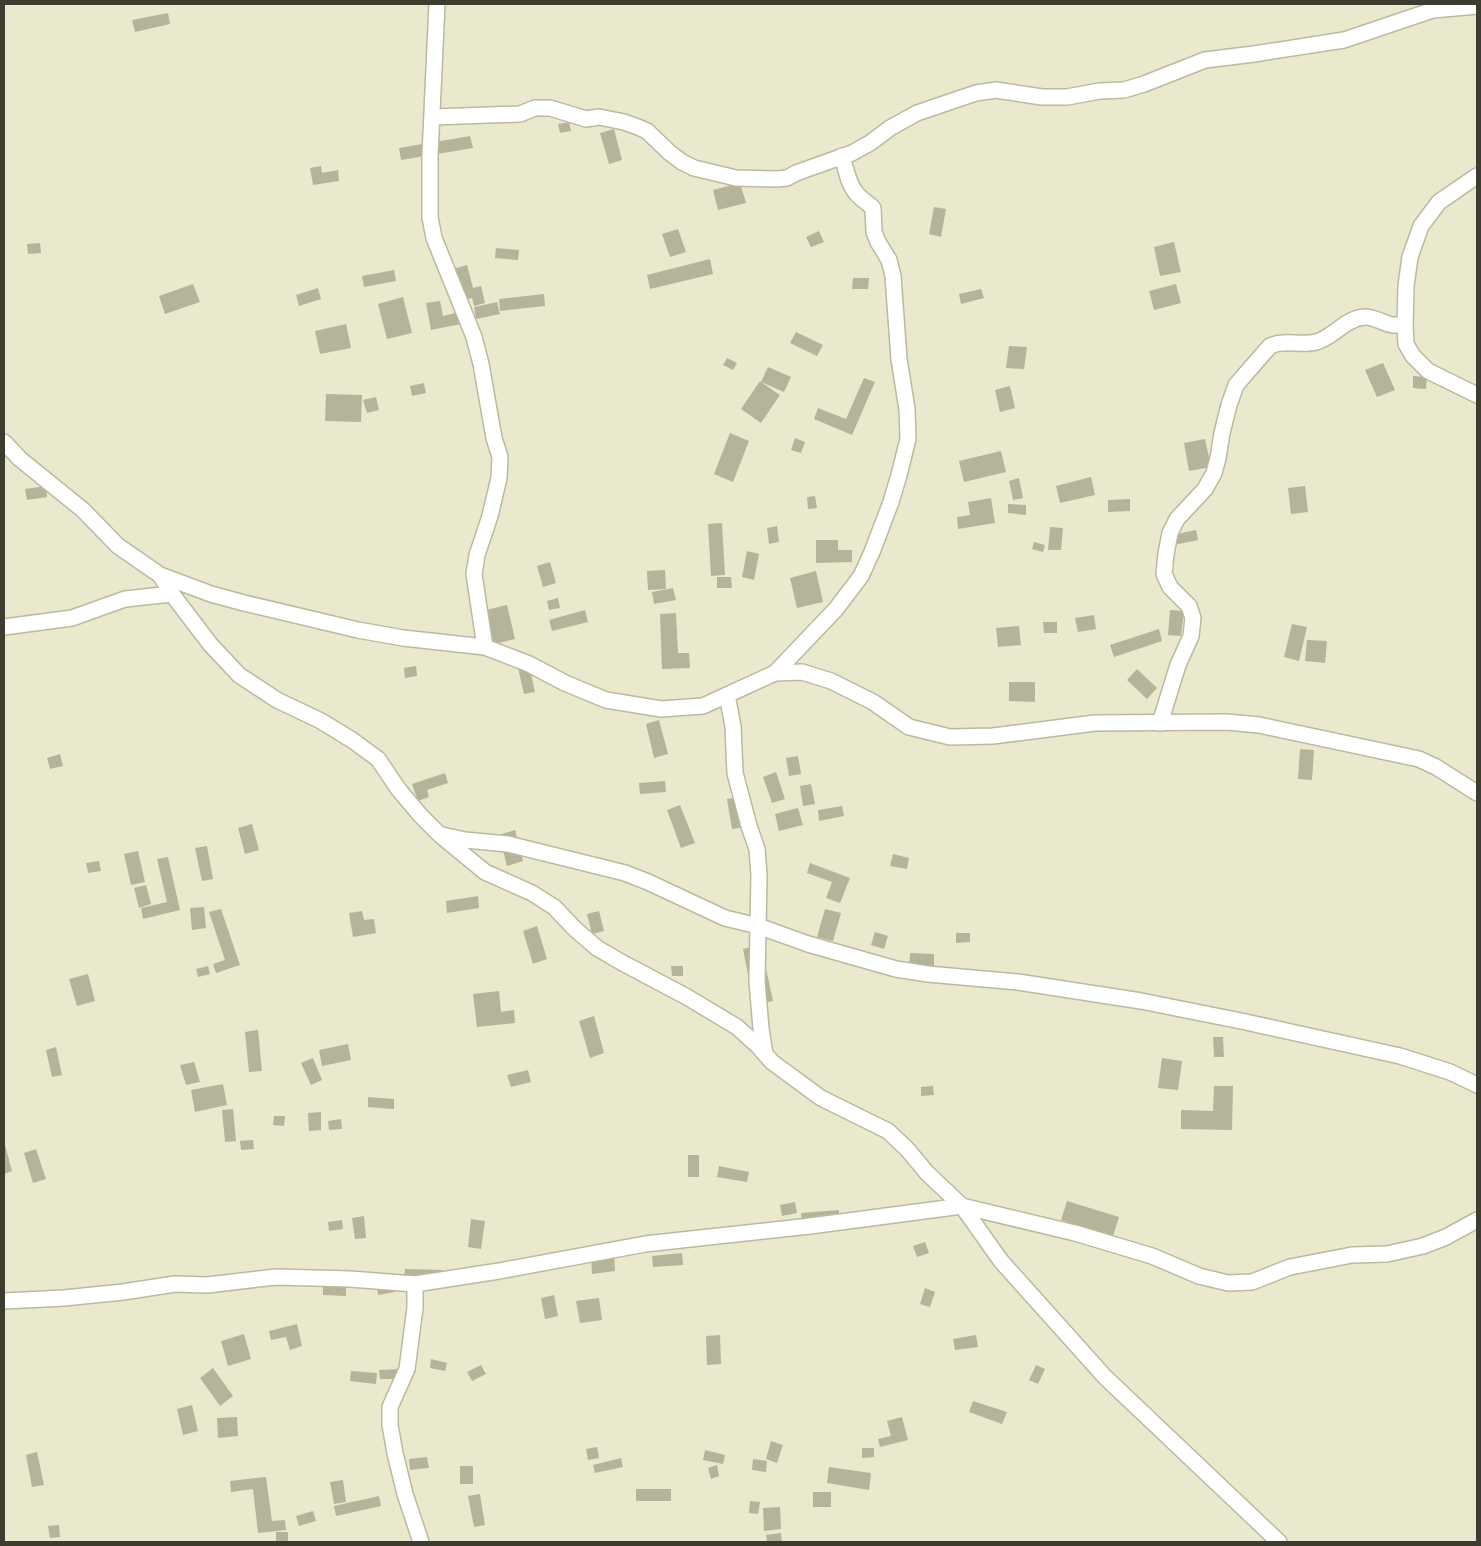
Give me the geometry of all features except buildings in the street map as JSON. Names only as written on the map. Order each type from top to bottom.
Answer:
[{"type":"street","points":[[437,4],[430,155],[430,217],[434,238],[474,337],[481,364],[494,438],[500,457],[498,478],[490,516],[474,574],[485,647]]},
{"type":"street","points":[[433,117],[520,114],[535,108],[550,108],[586,119],[598,117],[638,126],[670,153],[694,168],[736,178],[777,180],[787,178],[870,144],[890,128],[917,113],[976,93],[996,90],[1042,97],[1067,98],[1100,91],[1124,90],[1205,60],[1344,40],[1433,10],[1477,6]]},
{"type":"street","points":[[4,442],[20,459],[82,510],[118,546],[160,575],[244,604],[358,630],[403,638],[485,647],[529,664],[565,683],[606,700],[661,709],[703,706],[774,673],[836,609],[861,576],[872,552],[891,502],[908,438],[907,409],[900,359],[893,276],[889,260],[874,232],[873,208],[858,196],[854,190],[842,156]]},
{"type":"street","points":[[1477,176],[1439,202],[1421,226],[1410,257],[1406,286],[1405,325],[1406,344],[1413,356],[1428,371],[1477,395]]},
{"type":"street","points":[[1160,723],[1178,665],[1191,636],[1192,618],[1189,606],[1170,587],[1164,574],[1170,533],[1177,520],[1205,489],[1214,473],[1226,414],[1236,385],[1270,346],[1277,343],[1318,342],[1349,321],[1364,317],[1374,318],[1392,325],[1405,325]]},
{"type":"street","points":[[160,575],[210,644],[239,675],[277,700],[321,720],[378,759],[420,816],[485,872],[532,892],[554,907],[597,948],[687,997],[737,1027],[772,1062],[821,1098],[888,1131],[927,1173],[962,1206],[1001,1261],[1105,1377],[1279,1542]]},
{"type":"street","points":[[4,627],[72,618],[125,599],[172,594]]},
{"type":"street","points":[[774,673],[802,672],[831,681],[873,702],[909,727],[950,737],[993,736],[1095,723],[1228,722],[1260,725],[1411,757],[1436,767],[1477,793]]},
{"type":"street","points":[[727,695],[733,726],[735,772],[757,849],[759,875],[756,981],[765,1054]]},
{"type":"street","points":[[440,835],[465,840],[508,844],[625,873],[726,918],[758,926],[808,944],[896,969],[928,974],[1018,982],[1141,1001],[1242,1021],[1400,1056],[1450,1072],[1477,1085]]},
{"type":"street","points":[[4,1301],[64,1298],[175,1284],[207,1285],[276,1277],[350,1279],[415,1284],[499,1271],[645,1244],[962,1206],[1074,1233],[1152,1256],[1199,1276],[1228,1283],[1252,1282],[1290,1267],[1352,1255],[1387,1254],[1423,1246],[1446,1237],[1477,1220]]},
{"type":"street","points":[[415,1284],[416,1308],[406,1369],[390,1407],[390,1425],[405,1494],[421,1542]]}]
